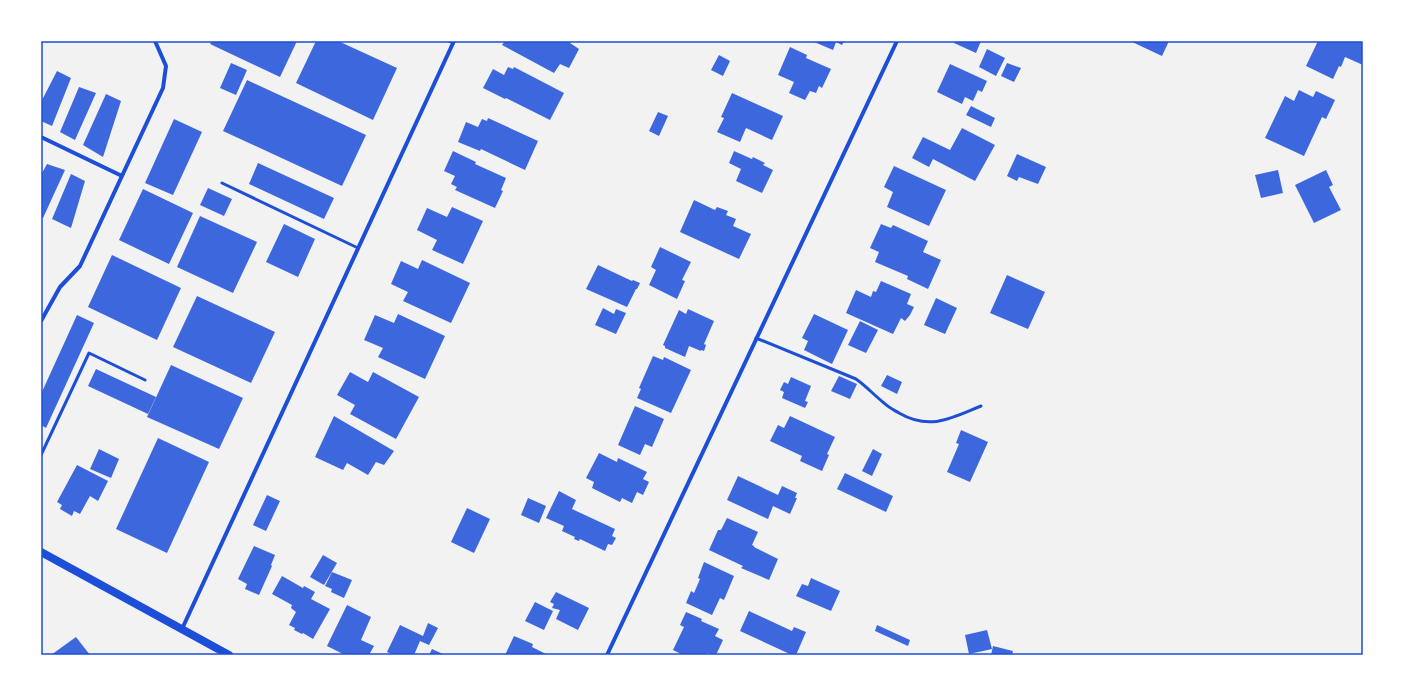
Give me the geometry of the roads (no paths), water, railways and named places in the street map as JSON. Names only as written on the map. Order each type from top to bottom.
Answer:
[{"type":"main road","points":[[41,552],[229,655]]},
{"type":"street","points":[[41,321],[60,287],[80,266],[163,88],[166,66],[155,41]]},
{"type":"street","points":[[608,655],[897,41]]},
{"type":"street","points":[[182,630],[452,42]]},
{"type":"street","points":[[41,138],[122,176]]},
{"type":"lane","points":[[222,183],[358,248]]},
{"type":"lane","points":[[756,338],[856,379],[866,385],[885,404],[904,416],[918,421],[938,422],[948,420],[981,406]]},
{"type":"lane","points":[[41,454],[89,353],[145,380]]}]
